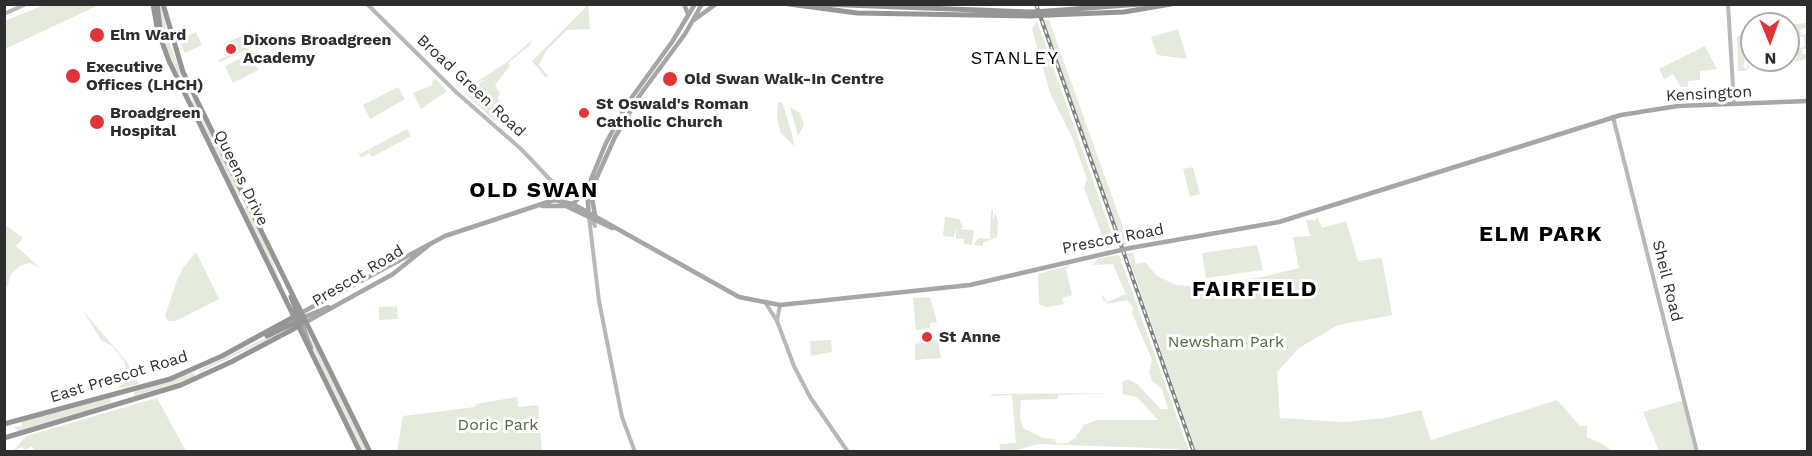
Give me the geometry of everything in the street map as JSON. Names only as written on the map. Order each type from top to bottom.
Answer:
[{"type":"highway","name":"Queens Drive","points":[[155,4],[162,42],[169,61],[300,320]]},
{"type":"highway","name":"Queens Drive","points":[[165,4],[167,19],[183,72],[290,290],[300,320]]},
{"type":"highway","points":[[789,4],[832,10],[1030,14],[1124,12],[1171,4]]},
{"type":"highway","points":[[832,10],[817,7],[819,4],[898,11]]},
{"type":"highway","points":[[1049,13],[1140,4]]},
{"type":"highway","points":[[300,320],[312,354],[360,452]]},
{"type":"highway","points":[[300,320],[370,452]]},
{"type":"highway","name":"East Prescot Road","points":[[4,424],[170,379],[300,320]]},
{"type":"highway","name":"East Prescot Road","points":[[4,438],[181,385],[231,362],[300,320]]},
{"type":"main road","points":[[4,14],[26,4]]},
{"type":"main road","name":"Broad Green Road","points":[[367,4],[456,92],[514,142],[556,187],[561,203]]},
{"type":"main road","points":[[684,4],[688,10],[688,17]]},
{"type":"main road","points":[[635,452],[623,421],[599,301],[593,241],[593,186],[611,145],[640,95],[679,36],[694,4]]},
{"type":"main road","points":[[573,204],[587,189],[595,166],[623,111],[693,20],[702,4]]},
{"type":"main road","points":[[693,20],[716,4]]},
{"type":"main road","points":[[1728,4],[1734,104]]},
{"type":"main road","name":"Kensington","points":[[1613,117],[1678,106],[1808,100]]},
{"type":"main road","name":"Prescot Road","points":[[561,203],[620,232],[727,291],[778,304],[970,285],[1130,248],[1279,222],[1613,117]]},
{"type":"main road","name":"Sheil Road","points":[[1613,117],[1697,452]]},
{"type":"main road","points":[[587,189],[593,241]]},
{"type":"main road","name":"Prescot Road","points":[[300,320],[454,232],[537,206],[561,203],[573,204],[592,218]]},
{"type":"main road","name":"Prescot Road","points":[[300,320],[341,302],[393,274],[429,245]]},
{"type":"main road","points":[[765,302],[777,321],[780,334],[810,397],[848,452]]},
{"type":"main road","points":[[774,315],[778,304]]},
{"type":"main road","points":[[777,321],[778,304]]},
{"type":"green space","points":[[44,5],[99,5],[5,49],[5,21]]},
{"type":"green space","points":[[159,5],[162,5],[168,38],[190,98],[167,50]]},
{"type":"green space","points":[[585,5],[588,5],[590,29],[567,30],[546,51],[539,65],[548,76],[546,78],[532,61],[585,8]]},
{"type":"green space","points":[[1043,20],[1049,20],[1129,244],[1123,245]]},
{"type":"green space","points":[[1037,21],[1116,246],[1107,248],[1084,188],[1087,179],[1072,137],[1050,93],[1032,29]]},
{"type":"green space","points":[[1807,23],[1807,27],[1800,30],[1800,24]]},
{"type":"green space","points":[[1178,29],[1187,59],[1157,55],[1151,37]]},
{"type":"green space","points":[[1800,30],[1801,35],[1807,34],[1807,49],[1802,49],[1803,54],[1807,54],[1807,59],[1800,61],[1800,48],[1805,46],[1804,37],[1800,36]]},
{"type":"green space","points":[[252,31],[257,45],[220,62],[218,60],[229,55],[224,44]]},
{"type":"green space","points":[[196,32],[202,45],[185,53],[179,39]]},
{"type":"green space","points":[[1740,35],[1740,71],[1738,71],[1737,37]]},
{"type":"green space","points":[[532,40],[530,45],[508,63],[510,66],[495,85],[500,94],[497,98],[503,103],[497,110],[501,114],[495,121],[465,93],[489,77],[463,91],[507,62]]},
{"type":"green space","points":[[1705,46],[1717,69],[1700,71],[1700,80],[1688,81],[1688,87],[1681,87],[1673,74],[1664,79],[1659,69]]},
{"type":"green space","points":[[250,54],[258,70],[233,83],[225,66]]},
{"type":"green space","points":[[436,79],[447,91],[421,109],[413,93],[433,85],[432,81]]},
{"type":"green space","points":[[398,87],[405,99],[370,119],[363,105]]},
{"type":"green space","points":[[193,97],[241,193],[240,196],[237,197],[192,103]]},
{"type":"green space","points":[[782,102],[794,146],[780,132],[777,117],[778,103]]},
{"type":"green space","points":[[790,107],[800,113],[804,125],[798,136]]},
{"type":"green space","points":[[407,129],[411,136],[372,157],[369,153],[361,158],[357,151],[360,154]]},
{"type":"green space","points":[[1193,167],[1200,194],[1190,197],[1183,169]]},
{"type":"green space","points":[[247,207],[272,259],[285,295],[243,208]]},
{"type":"green space","points":[[991,210],[993,210],[993,221],[995,212],[998,221],[997,237],[983,243],[983,246],[974,245],[978,238],[990,239]]},
{"type":"green space","name":"Newsham Park","points":[[1317,216],[1322,228],[1346,221],[1358,261],[1382,258],[1392,315],[1338,325],[1299,348],[1277,372],[1280,418],[1343,422],[1386,418],[1421,410],[1431,440],[1557,400],[1580,426],[1587,426],[1587,437],[1612,451],[1196,451],[1127,253],[1133,253],[1136,264],[1145,262],[1157,276],[1176,285],[1197,287],[1262,277],[1299,268],[1293,237],[1310,236],[1306,220],[1316,220]]},
{"type":"green space","points":[[945,217],[959,219],[963,227],[960,229],[974,230],[972,245],[964,244],[964,239],[956,238],[956,228],[954,237],[943,236]]},
{"type":"green space","points":[[4,224],[23,238],[16,246],[40,268],[30,263],[20,266],[11,274],[7,287],[4,287]]},
{"type":"green space","points":[[1257,245],[1263,270],[1206,278],[1202,253]]},
{"type":"green space","points":[[196,252],[219,299],[176,321],[168,321],[165,316],[177,280]]},
{"type":"green space","points":[[1119,255],[1189,451],[1037,444],[1014,451],[1001,451],[999,444],[1016,443],[1012,395],[990,396],[992,394],[1112,393],[1059,395],[1057,399],[1021,400],[1020,418],[1023,428],[1043,438],[1054,439],[1057,443],[1067,443],[1075,438],[1084,425],[1097,420],[1158,420],[1137,397],[1123,394],[1122,382],[1128,379],[1137,384],[1161,409],[1168,409],[1162,389],[1152,381],[1149,372],[1152,360],[1132,313],[1133,307],[1127,300],[1107,304],[1102,298],[1102,294],[1107,302],[1126,294],[1113,264],[1093,265],[1099,258]]},
{"type":"green space","points":[[1071,265],[1066,269],[1072,295],[1062,298],[1064,304],[1047,307],[1039,304],[1038,274]]},
{"type":"green space","points":[[930,297],[937,322],[930,323],[930,328],[916,330],[913,298]]},
{"type":"green space","points":[[397,306],[398,319],[379,320],[379,307]]},
{"type":"green space","points":[[83,311],[126,361],[139,384],[122,388],[119,386],[125,383],[127,372],[124,361],[112,346],[101,340]]},
{"type":"green space","points":[[278,332],[279,334],[199,373],[199,370]]},
{"type":"green space","points":[[938,339],[941,358],[915,360],[915,344]]},
{"type":"green space","points":[[312,340],[367,451],[362,451],[326,378],[310,341]]},
{"type":"green space","points":[[831,340],[832,352],[811,356],[810,341]]},
{"type":"green space","points":[[194,372],[195,376],[187,380],[134,396],[134,392]]},
{"type":"green space","name":"Doric Park","points":[[517,397],[518,407],[538,405],[542,451],[397,451],[403,416],[475,407],[476,404]]},
{"type":"green space","points":[[111,398],[111,403],[18,431],[14,427],[22,426],[22,421]]},
{"type":"green space","points":[[157,398],[186,451],[35,452],[32,446],[25,450],[22,447],[13,451],[26,436]]},
{"type":"green space","points":[[1684,400],[1697,451],[1659,451],[1643,412]]},
{"type":"railway","points":[[1036,4],[1194,452]]},
{"type":"place","name":"Elm Ward","points":[[97,35]]},
{"type":"place","name":"Dixons Broadgreen Academy","points":[[231,49]]},
{"type":"place","name":"Executive Offices (LHCH)","points":[[73,76]]},
{"type":"place","name":"Old Swan Walk-In Centre","points":[[670,79]]},
{"type":"place","name":"St Oswald's Roman Catholic Church","points":[[584,113]]},
{"type":"place","name":"Broadgreen Hospital","points":[[97,122]]},
{"type":"place","name":"St Anne","points":[[927,337]]},
{"type":"district","name":"STANLEY","points":[[1015,59]]},
{"type":"district","name":"OLD SWAN","points":[[534,191]]},
{"type":"district","name":"ELM PARK","points":[[1541,235]]},
{"type":"district","name":"FAIRFIELD","points":[[1255,290]]}]
